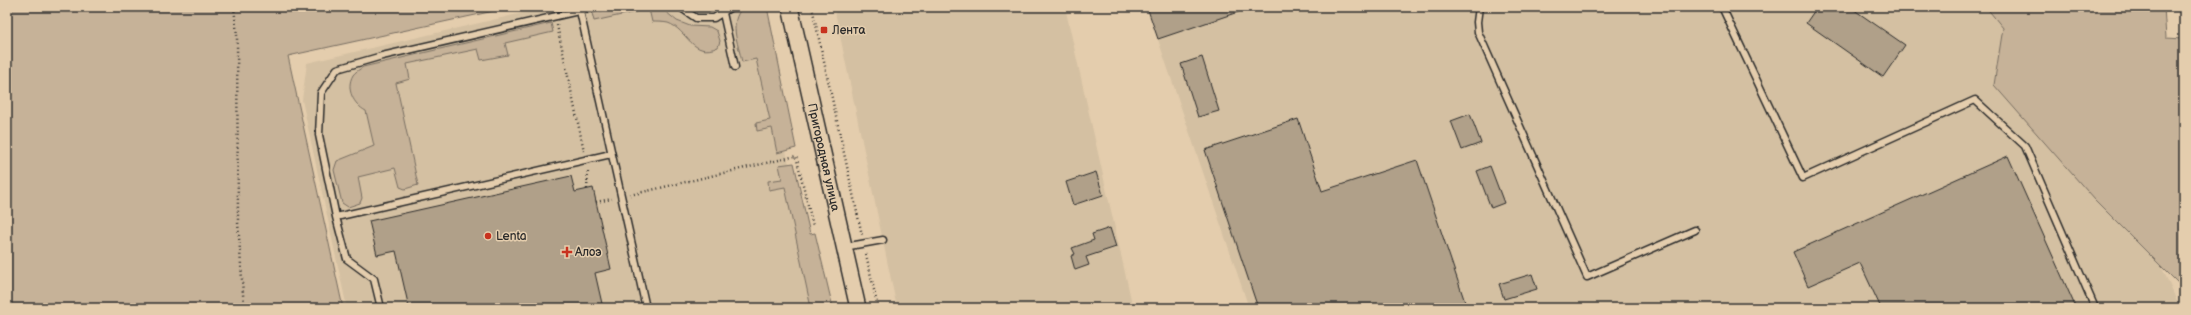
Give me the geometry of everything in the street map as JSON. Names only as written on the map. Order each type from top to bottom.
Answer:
[{"type":"street","name":"Пригородная улица","points":[[790,7],[858,308]]},
{"type":"lane","points":[[381,308],[374,279],[347,259],[336,217],[320,135],[321,93],[337,69],[382,56],[596,7]]},
{"type":"lane","points":[[680,7],[696,18],[714,18],[731,7]]},
{"type":"lane","points":[[1479,7],[1477,22],[1478,32],[1587,277],[1695,230]]},
{"type":"lane","points":[[1722,7],[1803,178],[1975,100],[2025,146],[2095,308]]},
{"type":"lane","points":[[580,11],[646,308]]},
{"type":"lane","points":[[723,13],[735,67]]},
{"type":"lane","points":[[336,217],[612,154]]},
{"type":"lane","points":[[844,247],[883,240]]},
{"type":"path","points":[[234,7],[237,35],[238,222],[244,308]]},
{"type":"path","points":[[812,7],[878,308]]},
{"type":"path","points":[[555,16],[586,159],[588,171],[587,189]]},
{"type":"path","points":[[596,202],[796,156],[813,226]]},
{"type":"shaded area","points":[[7,7],[512,7],[288,56],[343,308],[7,308]]},
{"type":"shaded area","points":[[548,7],[753,7],[822,308],[347,308],[302,100],[307,63]]},
{"type":"shaded area","points":[[618,7],[660,7],[677,21],[690,26],[710,27],[717,31],[720,41],[718,47],[709,50],[696,47],[681,31],[668,23],[652,22],[649,9],[594,21],[592,13]]},
{"type":"shaded area","points":[[743,7],[767,7],[796,148],[777,153],[772,128],[757,131],[756,123],[770,120],[756,59],[742,62],[735,33],[738,13]]},
{"type":"shaded area","points":[[834,7],[1065,7],[1133,308],[897,308]]},
{"type":"shaded area","points":[[1147,7],[2053,7],[2102,134],[2180,308],[1249,308]]},
{"type":"shaded area","points":[[1986,7],[2164,7],[2166,38],[2184,39],[2184,289],[2095,200],[1994,85],[2003,28]]},
{"type":"shaded area","points":[[551,23],[553,32],[505,43],[508,55],[481,60],[478,49],[407,64],[410,79],[396,83],[418,185],[405,189],[400,187],[395,168],[358,177],[362,198],[360,203],[348,207],[342,203],[334,170],[337,161],[374,146],[366,111],[358,105],[350,91],[351,80],[355,73],[363,67]]},
{"type":"shaded area","points":[[794,163],[810,234],[815,233],[833,308],[811,308],[785,187],[769,190],[768,181],[782,179],[779,165]]},
{"type":"building","points":[[1147,7],[1247,7],[1247,9],[1158,39]]},
{"type":"building","points":[[1817,7],[1850,7],[1905,45],[1883,77],[1806,23]]},
{"type":"building","points":[[1202,57],[1219,111],[1198,117],[1181,64]]},
{"type":"building","points":[[1470,114],[1481,143],[1462,150],[1451,121]]},
{"type":"building","points":[[1298,119],[1322,191],[1417,160],[1467,308],[1258,308],[1205,150]]},
{"type":"building","points":[[2008,156],[2076,308],[1881,308],[1860,263],[1808,286],[1793,252]]},
{"type":"building","points":[[1490,166],[1504,203],[1491,208],[1477,171]]},
{"type":"building","points":[[1096,172],[1103,195],[1073,205],[1066,182]]},
{"type":"building","name":"Lenta","points":[[571,176],[575,192],[593,188],[611,269],[595,273],[603,308],[409,308],[396,251],[377,255],[369,221]]},
{"type":"building","points":[[1110,228],[1116,247],[1086,257],[1089,265],[1075,270],[1071,256],[1075,254],[1072,248],[1094,240],[1092,234]]},
{"type":"building","points":[[1532,274],[1537,289],[1504,299],[1499,284]]},
{"type":"place","name":"Лента","points":[[824,30]]},
{"type":"place","name":"Lenta","points":[[488,236]]},
{"type":"place","name":"Алоэ","points":[[567,252]]}]
